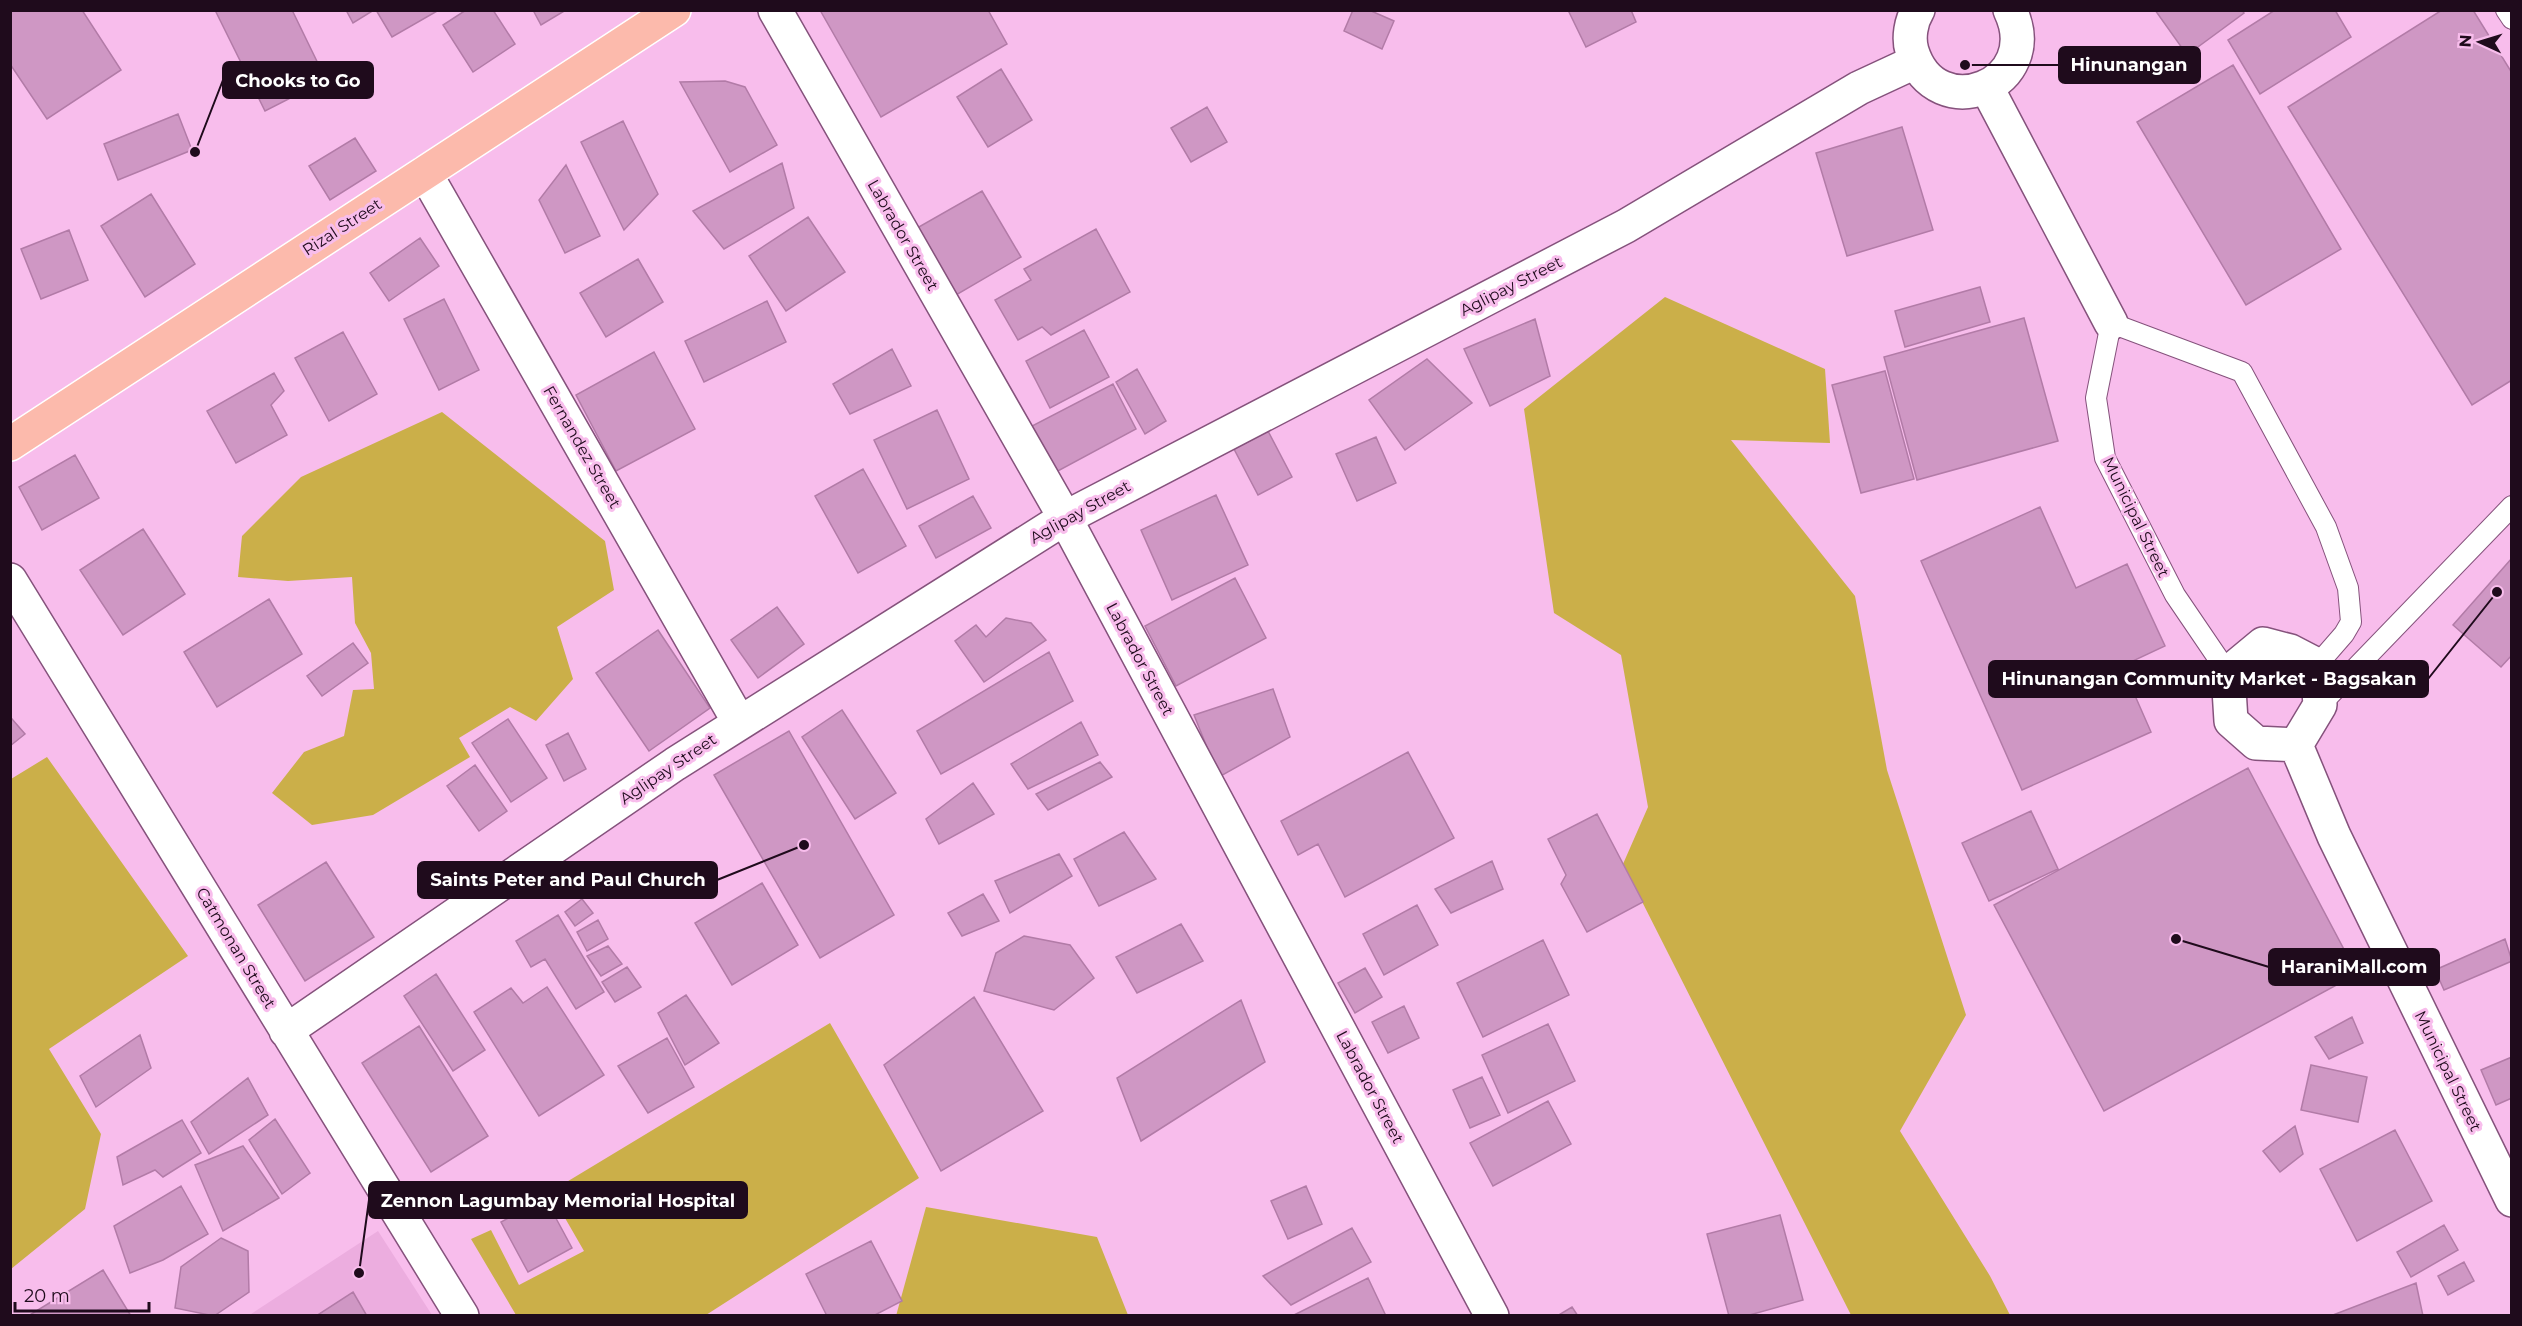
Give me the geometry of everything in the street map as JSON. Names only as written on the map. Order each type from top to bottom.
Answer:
[{"type":"main road","name":"Rizal Street","points":[[10,444],[674,10]]},
{"type":"street","name":"Labrador Street","points":[[775,10],[1065,518],[1492,1316]]},
{"type":"street","points":[[1918,10],[1911,30],[1911,46],[1915,62],[1938,86],[1954,92],[1971,92],[1987,88],[2003,76],[2013,61],[2018,42],[2017,24],[2010,10]]},
{"type":"street","name":"Aglipay Street","points":[[286,1031],[739,722],[1065,518],[1626,226],[1859,88],[1915,62]]},
{"type":"street","points":[[1987,88],[2111,324]]},
{"type":"street","name":"Fernandez Street","points":[[425,172],[739,722]]},
{"type":"street","name":"Catmonan Street","points":[[10,580],[462,1316]]},
{"type":"street","points":[[2263,644],[2290,651],[2317,665],[2320,705],[2296,746],[2256,743],[2230,721],[2228,673],[2263,644]]},
{"type":"street","name":"Municipal Street","points":[[2296,746],[2334,836],[2511,1200]]},
{"type":"lane","points":[[2506,10],[2511,19]]},
{"type":"lane","points":[[2111,324],[2242,372],[2326,526],[2348,588],[2351,622],[2344,634],[2317,665]]},
{"type":"lane","name":"Municipal Street","points":[[2111,324],[2096,398],[2105,458],[2175,595],[2228,673]]},
{"type":"lane","points":[[2320,705],[2511,506]]},
{"type":"shaded area","points":[[1665,297],[1825,369],[1830,443],[1731,440],[1855,596],[1887,770],[1966,1015],[1900,1131],[1990,1276],[2010,1315],[1851,1315],[1623,864],[1648,807],[1621,655],[1554,613],[1524,409]]},
{"type":"shaded area","points":[[442,412],[605,541],[614,590],[557,627],[573,679],[536,721],[510,707],[459,738],[470,757],[373,815],[312,825],[272,793],[304,752],[344,736],[353,690],[374,689],[371,653],[355,623],[352,577],[288,581],[238,577],[242,536],[301,477]]},
{"type":"shaded area","points":[[47,757],[188,956],[49,1049],[101,1134],[85,1209],[11,1269],[11,779]]},
{"type":"shaded area","points":[[830,1023],[919,1178],[706,1315],[516,1315],[471,1239],[491,1230],[519,1285],[584,1251],[550,1192]]},
{"type":"shaded area","points":[[926,1207],[1097,1237],[1128,1315],[896,1316]]},
{"type":"shaded area","points":[[378,1231],[432,1315],[248,1316]]},
{"type":"building","points":[[10,10],[82,10],[121,70],[47,119],[10,64]]},
{"type":"building","points":[[215,10],[292,10],[326,80],[265,111]]},
{"type":"building","points":[[346,10],[374,10],[353,23]]},
{"type":"building","points":[[376,10],[439,10],[392,37]]},
{"type":"building","points":[[466,10],[493,10],[515,44],[473,72],[443,25]]},
{"type":"building","points":[[533,10],[566,10],[541,25]]},
{"type":"building","points":[[820,10],[988,10],[1007,44],[881,117]]},
{"type":"building","points":[[1353,10],[1369,10],[1394,21],[1382,49],[1344,31]]},
{"type":"building","points":[[1568,10],[1631,10],[1636,22],[1586,47]]},
{"type":"building","points":[[2155,10],[2242,10],[2244,13],[2187,55]]},
{"type":"building","points":[[2275,10],[2335,10],[2351,37],[2260,94],[2228,40]]},
{"type":"building","points":[[2442,10],[2473,10],[2512,73],[2512,380],[2472,405],[2288,107]]},
{"type":"building","points":[[2233,65],[2341,249],[2246,305],[2137,122]]},
{"type":"building","points":[[1001,69],[1032,120],[988,147],[957,97]]},
{"type":"building","points":[[725,81],[745,87],[777,145],[730,172],[680,82]]},
{"type":"building","points":[[1207,107],[1227,142],[1191,162],[1171,128]]},
{"type":"building","points":[[178,114],[192,150],[118,180],[104,144]]},
{"type":"building","points":[[623,121],[658,194],[624,230],[581,142]]},
{"type":"building","points":[[1902,127],[1933,230],[1847,256],[1816,153]]},
{"type":"building","points":[[355,138],[376,171],[330,200],[309,166]]},
{"type":"building","points":[[782,163],[794,208],[724,249],[693,211]]},
{"type":"building","points":[[566,165],[600,236],[565,253],[539,200]]},
{"type":"building","points":[[982,191],[1021,257],[956,295],[917,228]]},
{"type":"building","points":[[151,194],[195,264],[145,297],[101,226]]},
{"type":"building","points":[[808,217],[845,272],[786,311],[749,256]]},
{"type":"building","points":[[1096,229],[1130,292],[1051,335],[1042,327],[1018,340],[995,300],[1031,280],[1024,269]]},
{"type":"building","points":[[69,230],[88,280],[41,299],[21,249]]},
{"type":"building","points":[[420,238],[439,266],[389,301],[370,273]]},
{"type":"building","points":[[638,259],[663,302],[606,337],[580,293]]},
{"type":"building","points":[[1980,287],[1990,322],[1905,347],[1895,311]]},
{"type":"building","points":[[444,299],[479,370],[439,390],[404,319]]},
{"type":"building","points":[[767,301],[786,342],[704,382],[685,341]]},
{"type":"building","points":[[2024,318],[2058,441],[1917,480],[1884,357]]},
{"type":"building","points":[[1535,319],[1550,376],[1490,406],[1464,349]]},
{"type":"building","points":[[1084,330],[1109,377],[1050,408],[1026,361]]},
{"type":"building","points":[[343,332],[377,394],[329,421],[295,358]]},
{"type":"building","points":[[892,349],[911,386],[850,414],[833,384]]},
{"type":"building","points":[[654,352],[695,429],[616,471],[576,395]]},
{"type":"building","points":[[1427,359],[1472,403],[1405,450],[1369,400]]},
{"type":"building","points":[[1137,369],[1166,421],[1145,434],[1116,382]]},
{"type":"building","points":[[1885,371],[1914,479],[1861,493],[1832,385]]},
{"type":"building","points":[[274,373],[284,391],[271,405],[287,435],[236,463],[207,411]]},
{"type":"building","points":[[1113,384],[1136,429],[1056,472],[1032,426]]},
{"type":"building","points":[[937,410],[969,479],[907,509],[874,440]]},
{"type":"building","points":[[1268,431],[1292,477],[1258,495],[1234,449]]},
{"type":"building","points":[[1376,437],[1396,483],[1357,501],[1336,454]]},
{"type":"building","points":[[75,455],[99,498],[42,530],[19,487]]},
{"type":"building","points":[[863,469],[906,546],[858,573],[815,496]]},
{"type":"building","points":[[1216,495],[1248,565],[1172,600],[1141,530]]},
{"type":"building","points":[[973,496],[991,528],[936,558],[919,526]]},
{"type":"building","points":[[2040,507],[2076,588],[2127,564],[2165,646],[2122,666],[2151,732],[2022,790],[1921,561]]},
{"type":"building","points":[[143,529],[185,594],[123,635],[80,570]]},
{"type":"building","points":[[2512,558],[2512,655],[2501,667],[2453,625]]},
{"type":"building","points":[[1235,578],[1266,638],[1176,686],[1145,626]]},
{"type":"building","points":[[269,599],[302,654],[217,707],[184,652]]},
{"type":"building","points":[[777,607],[804,644],[758,678],[731,640]]},
{"type":"building","points":[[1006,618],[1031,623],[1046,640],[984,682],[955,641],[976,625],[986,637]]},
{"type":"building","points":[[658,630],[710,708],[649,751],[596,673]]},
{"type":"building","points":[[353,643],[368,663],[322,696],[307,676]]},
{"type":"building","points":[[1049,652],[1073,701],[941,774],[917,731]]},
{"type":"building","points":[[1273,689],[1290,737],[1219,777],[1194,715]]},
{"type":"building","points":[[842,710],[896,793],[855,819],[802,737]]},
{"type":"building","points":[[12,719],[25,734],[10,746],[10,720]]},
{"type":"building","points":[[508,719],[547,778],[511,802],[472,743]]},
{"type":"building","points":[[1081,722],[1098,755],[1028,789],[1011,764]]},
{"type":"building","points":[[789,731],[894,915],[820,958],[714,775]]},
{"type":"building","points":[[568,733],[586,769],[564,781],[546,745]]},
{"type":"building","points":[[1408,752],[1454,838],[1345,897],[1318,844],[1298,855],[1281,821]]},
{"type":"building","points":[[1100,762],[1112,777],[1048,810],[1036,794]]},
{"type":"building","points":[[475,765],[507,811],[479,831],[447,786]]},
{"type":"building","points":[[2248,768],[2357,974],[2104,1111],[1994,905]]},
{"type":"building","points":[[973,783],[994,814],[939,844],[926,819]]},
{"type":"building","points":[[2031,811],[2058,869],[1989,901],[1962,843]]},
{"type":"building","points":[[1597,814],[1643,902],[1587,932],[1561,884],[1566,875],[1548,839]]},
{"type":"building","points":[[1124,832],[1156,879],[1099,906],[1074,859]]},
{"type":"building","points":[[1059,854],[1072,876],[1010,913],[995,881]]},
{"type":"building","points":[[1492,861],[1503,889],[1451,913],[1435,889]]},
{"type":"building","points":[[326,862],[374,937],[305,981],[258,905]]},
{"type":"building","points":[[762,883],[798,945],[732,985],[695,923]]},
{"type":"building","points":[[983,894],[999,921],[962,936],[948,913]]},
{"type":"building","points":[[582,899],[593,913],[575,926],[565,912]]},
{"type":"building","points":[[1417,905],[1438,945],[1384,975],[1363,934]]},
{"type":"building","points":[[558,915],[604,992],[576,1009],[545,959],[531,967],[516,941]]},
{"type":"building","points":[[598,920],[608,939],[587,951],[577,932]]},
{"type":"building","points":[[1181,924],[1203,961],[1137,993],[1116,957]]},
{"type":"building","points":[[1024,936],[1070,945],[1094,978],[1054,1010],[984,991],[996,953]]},
{"type":"building","points":[[2505,939],[2512,961],[2444,990],[2435,970]]},
{"type":"building","points":[[1543,940],[1569,995],[1483,1037],[1457,983]]},
{"type":"building","points":[[608,946],[622,964],[601,976],[587,956]]},
{"type":"building","points":[[627,967],[641,987],[615,1002],[602,982]]},
{"type":"building","points":[[1365,968],[1382,997],[1355,1013],[1338,983]]},
{"type":"building","points":[[436,974],[485,1050],[453,1071],[404,996]]},
{"type":"building","points":[[547,987],[604,1075],[539,1116],[474,1012],[511,988],[523,1003]]},
{"type":"building","points":[[686,995],[719,1043],[685,1065],[658,1013]]},
{"type":"building","points":[[974,997],[1043,1111],[941,1171],[884,1065]]},
{"type":"building","points":[[1241,1000],[1265,1062],[1141,1141],[1117,1078]]},
{"type":"building","points":[[1404,1006],[1419,1038],[1388,1053],[1372,1022]]},
{"type":"building","points":[[2352,1017],[2363,1043],[2329,1059],[2315,1037]]},
{"type":"building","points":[[1548,1024],[1575,1081],[1508,1113],[1482,1055]]},
{"type":"building","points":[[419,1026],[488,1136],[431,1172],[362,1063]]},
{"type":"building","points":[[140,1035],[151,1068],[96,1107],[80,1076]]},
{"type":"building","points":[[667,1038],[694,1087],[648,1113],[618,1066]]},
{"type":"building","points":[[2512,1057],[2512,1098],[2496,1105],[2481,1070]]},
{"type":"building","points":[[2311,1065],[2367,1077],[2358,1122],[2301,1110]]},
{"type":"building","points":[[1482,1077],[1500,1115],[1470,1128],[1453,1090]]},
{"type":"building","points":[[248,1078],[268,1115],[209,1154],[191,1122]]},
{"type":"building","points":[[1548,1101],[1571,1144],[1493,1186],[1470,1143]]},
{"type":"building","points":[[275,1119],[310,1173],[282,1194],[249,1140]]},
{"type":"building","points":[[182,1120],[201,1153],[163,1177],[155,1170],[123,1185],[117,1157]]},
{"type":"building","points":[[2295,1126],[2303,1154],[2280,1172],[2263,1151]]},
{"type":"building","points":[[2395,1130],[2432,1201],[2357,1241],[2320,1169]]},
{"type":"building","points":[[243,1146],[279,1198],[223,1231],[195,1165]]},
{"type":"building","points":[[181,1186],[208,1234],[163,1260],[130,1273],[114,1226]]},
{"type":"building","points":[[1306,1186],[1322,1224],[1288,1239],[1271,1201]]},
{"type":"building","points":[[545,1198],[572,1248],[528,1272],[501,1222]]},
{"type":"building","points":[[1780,1215],[1803,1300],[1746,1316],[1729,1316],[1707,1234]]},
{"type":"building","points":[[2444,1225],[2458,1250],[2411,1277],[2397,1252]]},
{"type":"building","points":[[1352,1228],[1371,1262],[1291,1305],[1263,1276]]},
{"type":"building","points":[[221,1238],[248,1251],[249,1292],[214,1316],[175,1308],[181,1267]]},
{"type":"building","points":[[871,1241],[902,1301],[873,1316],[827,1316],[806,1274]]},
{"type":"building","points":[[2464,1262],[2474,1281],[2448,1295],[2438,1276]]},
{"type":"building","points":[[103,1270],[131,1316],[28,1316]]},
{"type":"building","points":[[1368,1278],[1386,1316],[1292,1316]]},
{"type":"building","points":[[2416,1283],[2423,1316],[2333,1315]]},
{"type":"building","points":[[353,1292],[367,1316],[316,1316]]},
{"type":"building","points":[[1572,1307],[1578,1316],[1557,1316]]},
{"type":"place","name":"Hinunangan","points":[[1965,65]]},
{"type":"place","name":"Chooks to Go","points":[[195,152]]},
{"type":"place","name":"Hinunangan Community Market - Bagsakan","points":[[2497,592]]},
{"type":"place","name":"Saints Peter and Paul Church","points":[[804,845]]},
{"type":"place","name":"HaraniMall.com","points":[[2176,939]]},
{"type":"place","name":"Zennon Lagumbay Memorial Hospital","points":[[359,1273]]}]
